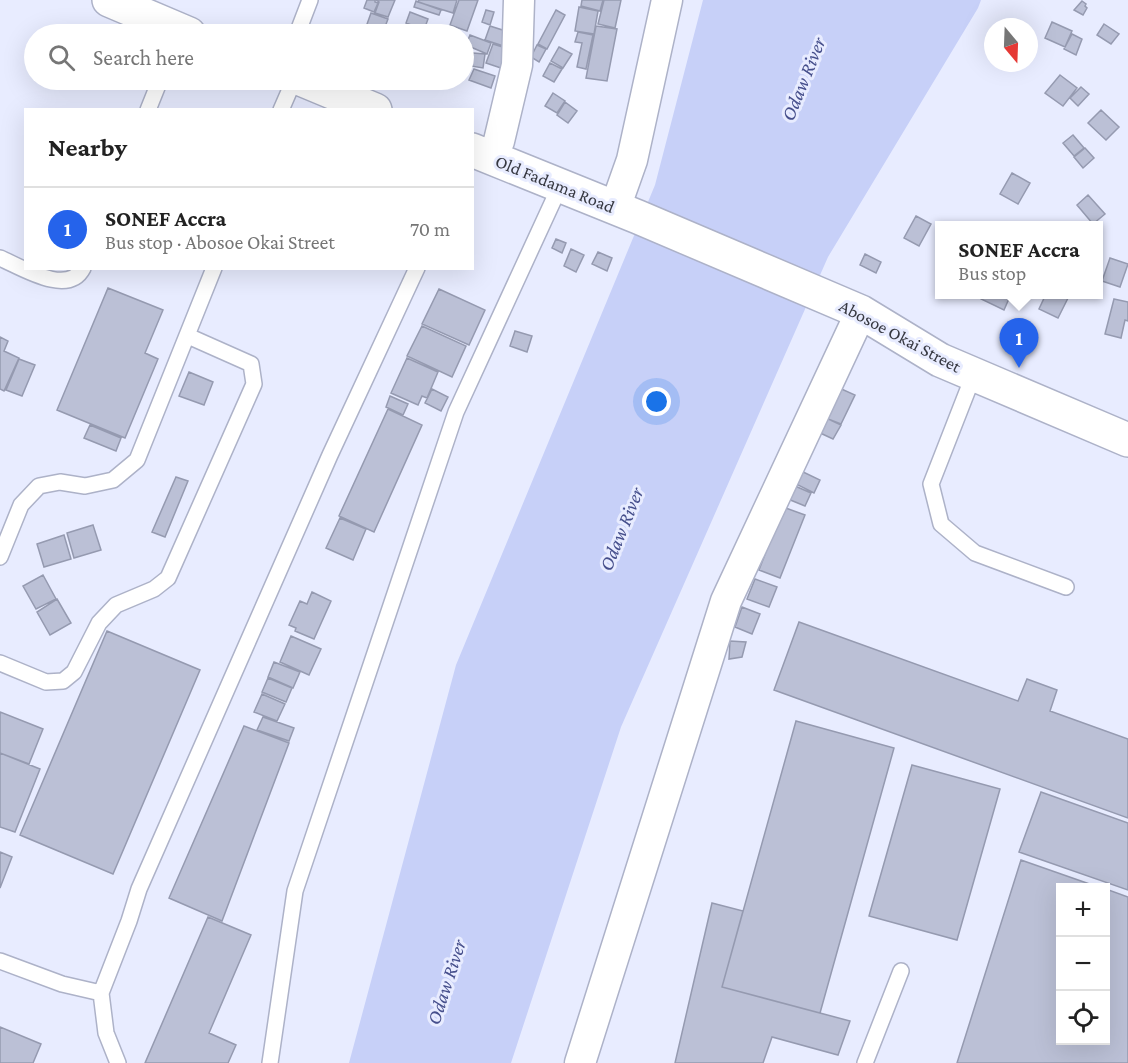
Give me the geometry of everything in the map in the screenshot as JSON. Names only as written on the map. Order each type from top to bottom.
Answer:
[{"type":"street","points":[[110,0],[163,24]]},
{"type":"street","points":[[482,154],[499,141],[517,65],[519,0]]},
{"type":"street","points":[[626,213],[632,160],[667,0]]},
{"type":"street","points":[[327,90],[370,108]]},
{"type":"street","name":"Old Fadama Road","points":[[482,154],[626,213]]},
{"type":"street","name":"Abosoe Okai Street","points":[[626,213],[852,308],[940,360],[1128,440]]},
{"type":"street","points":[[580,1063],[726,601],[852,308]]},
{"type":"lane","points":[[301,24],[310,0]]},
{"type":"lane","points":[[149,108],[156,90]]},
{"type":"lane","points":[[282,108],[290,90]]},
{"type":"lane","points":[[270,1063],[295,891],[456,412],[560,186]]},
{"type":"lane","points":[[0,258],[24,268]]},
{"type":"lane","points":[[28,270],[54,281],[68,282],[82,270]]},
{"type":"lane","points":[[0,557],[21,505],[39,486],[60,482],[85,486],[113,480],[137,460],[213,270]]},
{"type":"lane","points":[[118,1063],[106,1033],[101,993],[144,878],[330,455],[416,270]]},
{"type":"lane","points":[[0,663],[46,682],[63,681],[74,672],[99,623],[116,605],[154,589],[168,578],[254,384],[251,364],[188,336]]},
{"type":"lane","points":[[974,374],[931,484],[941,524],[975,553],[1065,587]]},
{"type":"lane","points":[[0,961],[63,984],[101,993]]},
{"type":"lane","points":[[865,1063],[901,971]]},
{"type":"water","name":"Odaw River","points":[[703,0],[981,0],[828,257],[621,727],[511,1063],[349,1063],[456,665],[655,185]]},
{"type":"building","points":[[367,0],[375,0],[378,3],[374,12],[364,8]]},
{"type":"building","points":[[376,0],[395,0],[388,17],[375,13],[379,2]]},
{"type":"building","points":[[419,0],[457,0],[453,13],[418,2]]},
{"type":"building","points":[[459,0],[478,0],[469,24],[450,24]]},
{"type":"building","points":[[582,0],[603,0],[600,11],[581,6]]},
{"type":"building","points":[[604,0],[621,0],[615,28],[598,24]]},
{"type":"building","points":[[416,1],[441,10],[439,15],[414,7]]},
{"type":"building","points":[[1082,1],[1087,8],[1083,15],[1074,10]]},
{"type":"building","points":[[579,7],[598,11],[594,34],[575,31]]},
{"type":"building","points":[[486,10],[494,12],[490,25],[482,22]]},
{"type":"building","points":[[556,10],[565,15],[547,49],[538,44]]},
{"type":"building","points":[[410,12],[428,19],[426,24],[406,23]]},
{"type":"building","points":[[371,13],[388,19],[386,24],[367,24]]},
{"type":"building","points":[[1052,22],[1072,31],[1065,47],[1045,38]]},
{"type":"building","points":[[1104,24],[1119,34],[1111,44],[1097,35]]},
{"type":"building","points":[[490,26],[512,33],[510,48],[485,40]]},
{"type":"building","points":[[596,26],[617,29],[607,81],[586,78]]},
{"type":"building","points":[[578,32],[593,35],[586,69],[577,67],[582,43],[575,42]]},
{"type":"building","points":[[1072,34],[1082,39],[1076,55],[1064,49]]},
{"type":"building","points":[[474,37],[491,43],[487,54],[474,48]]},
{"type":"building","points":[[493,44],[509,49],[501,68],[486,63]]},
{"type":"building","points":[[537,45],[546,49],[539,62],[531,57]]},
{"type":"building","points":[[559,47],[572,54],[563,68],[551,61]]},
{"type":"building","points":[[474,53],[485,54],[483,68],[474,66]]},
{"type":"building","points":[[550,63],[562,69],[554,82],[543,76]]},
{"type":"building","points":[[474,69],[495,76],[491,88],[474,82]]},
{"type":"building","points":[[1060,75],[1077,88],[1063,106],[1045,93]]},
{"type":"building","points":[[1081,87],[1089,94],[1078,106],[1070,98]]},
{"type":"building","points":[[553,93],[565,101],[557,113],[545,106]]},
{"type":"building","points":[[565,102],[577,111],[568,123],[557,115]]},
{"type":"building","points":[[1101,110],[1119,127],[1106,140],[1088,123]]},
{"type":"building","points":[[1073,135],[1084,148],[1074,156],[1063,143]]},
{"type":"building","points":[[1085,148],[1094,158],[1083,168],[1074,157]]},
{"type":"building","points":[[1012,173],[1030,183],[1018,204],[1000,194]]},
{"type":"building","points":[[1088,195],[1105,214],[1097,221],[1090,221],[1077,205]]},
{"type":"building","points":[[916,216],[931,224],[919,246],[904,238]]},
{"type":"building","points":[[556,239],[566,243],[562,253],[552,248]]},
{"type":"building","points":[[571,249],[584,255],[576,272],[564,266]]},
{"type":"building","points":[[598,252],[612,258],[607,271],[592,264]]},
{"type":"building","points":[[865,254],[881,262],[876,273],[860,265]]},
{"type":"building","points":[[1110,258],[1128,264],[1120,287],[1103,281]]},
{"type":"building","points":[[108,288],[163,310],[145,353],[158,359],[125,438],[57,410]]},
{"type":"building","points":[[439,289],[485,310],[469,345],[422,324]]},
{"type":"building","points":[[981,299],[1009,299],[1004,310]]},
{"type":"building","points":[[1044,299],[1068,299],[1058,318],[1039,309]]},
{"type":"building","points":[[1114,299],[1128,302],[1128,321],[1125,320],[1121,338],[1105,334]]},
{"type":"building","points":[[422,326],[466,346],[452,377],[407,356]]},
{"type":"building","points":[[515,331],[532,336],[527,352],[510,346]]},
{"type":"building","points":[[0,337],[8,341],[4,351],[19,358],[4,391],[0,389]]},
{"type":"building","points":[[407,358],[438,372],[427,398],[422,396],[418,405],[391,393]]},
{"type":"building","points":[[19,359],[35,365],[22,396],[6,390]]},
{"type":"building","points":[[189,372],[213,382],[204,405],[179,396]]},
{"type":"building","points":[[837,387],[855,395],[841,424],[823,417]]},
{"type":"building","points":[[432,389],[448,397],[441,411],[425,403]]},
{"type":"building","points":[[390,396],[408,404],[403,415],[386,407]]},
{"type":"building","points":[[388,409],[422,425],[374,532],[339,516]]},
{"type":"building","points":[[822,416],[841,425],[833,439],[816,431]]},
{"type":"building","points":[[90,425],[121,438],[116,451],[84,438]]},
{"type":"building","points":[[799,470],[820,480],[814,493],[794,483]]},
{"type":"building","points":[[176,477],[188,481],[165,537],[152,532]]},
{"type":"building","points":[[795,486],[811,493],[805,506],[788,499]]},
{"type":"building","points":[[783,507],[805,515],[780,578],[759,570]]},
{"type":"building","points":[[340,518],[366,529],[353,560],[326,548]]},
{"type":"building","points":[[93,525],[101,550],[74,558],[67,533]]},
{"type":"building","points":[[64,535],[71,559],[44,567],[37,544]]},
{"type":"building","points":[[43,575],[56,599],[36,609],[23,586]]},
{"type":"building","points":[[755,579],[777,587],[769,607],[747,599]]},
{"type":"building","points":[[312,592],[331,601],[314,639],[295,631],[296,628],[289,625],[300,601],[307,604]]},
{"type":"building","points":[[57,599],[71,623],[50,635],[37,612]]},
{"type":"building","points":[[742,607],[760,614],[752,634],[735,627]]},
{"type":"building","points":[[799,622],[1018,701],[1027,679],[1057,690],[1050,711],[1128,739],[1128,818],[774,690]]},
{"type":"building","points":[[107,631],[200,670],[113,874],[20,835]]},
{"type":"building","points":[[291,636],[321,649],[309,675],[280,662]]},
{"type":"building","points":[[730,641],[746,642],[742,657],[729,659]]},
{"type":"building","points":[[274,662],[300,672],[293,688],[268,677]]},
{"type":"building","points":[[268,678],[292,688],[286,702],[262,692]]},
{"type":"building","points":[[262,694],[285,704],[277,721],[254,712]]},
{"type":"building","points":[[0,712],[43,729],[29,764],[0,753]]},
{"type":"building","points":[[263,717],[294,728],[289,741],[257,730]]},
{"type":"building","points":[[796,721],[894,748],[820,1013],[722,987]]},
{"type":"building","points":[[244,726],[289,743],[222,921],[169,898]]},
{"type":"building","points":[[0,753],[40,769],[15,832],[0,827]]},
{"type":"building","points":[[912,765],[1000,789],[957,940],[869,916]]},
{"type":"building","points":[[1041,792],[1128,823],[1128,890],[1110,883],[1019,852]]},
{"type":"building","points":[[0,852],[12,857],[0,888]]},
{"type":"building","points":[[1021,860],[1087,883],[1056,883],[1056,1045],[1110,1045],[1110,890],[1128,897],[1128,1063],[957,1063]]},
{"type":"building","points":[[712,903],[743,911],[722,987],[850,1021],[838,1055],[772,1037],[763,1063],[675,1063]]},
{"type":"building","points":[[208,917],[251,935],[209,1033],[236,1045],[228,1063],[145,1063]]},
{"type":"building","points":[[0,1027],[41,1044],[33,1063],[0,1063]]},
{"type":"place","name":"SONEF Accra","points":[[1019,368]]}]
